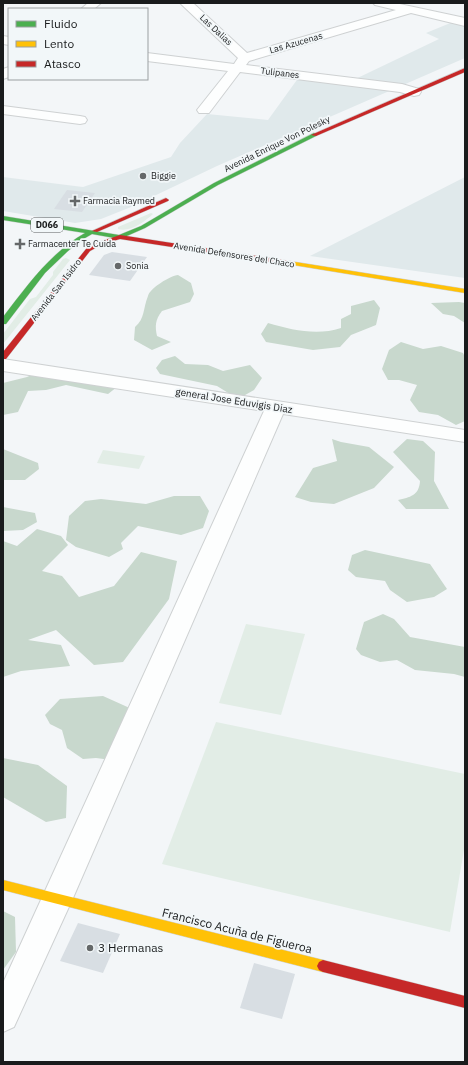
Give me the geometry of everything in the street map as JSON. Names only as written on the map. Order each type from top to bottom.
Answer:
[{"type":"main road","name":"Avenida Enrique Von Polesky","points":[[120,237],[137,232],[192,197],[268,157],[465,62]]},
{"type":"main road","name":"Avenida Enrique Von Polesky","points":[[304,129],[465,70]]},
{"type":"main road","name":"Avenida Enrique Von Polesky","points":[[209,178],[271,146]]},
{"type":"main road","points":[[92,232],[119,222],[171,197]]},
{"type":"main road","name":"Avenida Defensores del Chaco","points":[[3,218],[465,291]]},
{"type":"main road","name":"Avenida San Isidro","points":[[3,322],[63,249],[84,234],[92,232]]},
{"type":"main road","name":"Avenida San Isidro","points":[[3,357],[88,250],[101,243],[120,237]]},
{"type":"main road","name":"Francisco Acuña de Figueroa","points":[[3,885],[465,1002]]},
{"type":"street","name":"Las Dalias","points":[[186,3],[245,58]]},
{"type":"street","points":[[386,4],[465,22]]},
{"type":"street","name":"Las Azucenas","points":[[245,58],[410,10]]},
{"type":"street","name":"Tulipanes","points":[[148,57],[408,90]]},
{"type":"street","points":[[204,110],[245,58]]},
{"type":"street","points":[[3,110],[80,120]]},
{"type":"street","name":"general Jose Eduvigis Diaz","points":[[3,365],[465,436]]},
{"type":"street","points":[[3,1016],[58,898],[276,407]]},
{"type":"shaded area","points":[[465,17],[465,58],[217,166],[131,207],[101,219],[75,223],[3,211],[3,177],[83,187],[171,157],[180,143],[207,114],[268,120],[299,77],[347,83],[439,39],[426,33]]},
{"type":"shaded area","points":[[465,177],[465,278],[310,256],[314,254]]},
{"type":"shaded area","points":[[151,213],[153,214],[137,226],[123,230],[118,229],[118,227]]},
{"type":"shaded area","points":[[66,258],[70,260],[3,344],[3,334],[30,299],[36,297],[63,259]]},
{"type":"shaded area","points":[[103,450],[145,456],[139,469],[97,463]]},
{"type":"shaded area","points":[[246,624],[305,634],[281,715],[219,703]]},
{"type":"shaded area","points":[[216,722],[465,774],[465,844],[450,932],[162,864]]},
{"type":"green space","points":[[178,275],[191,283],[194,294],[190,302],[162,311],[156,323],[157,336],[171,342],[152,350],[134,340],[135,327],[141,320],[146,300],[152,289]]},
{"type":"green space","points":[[374,300],[380,308],[376,325],[351,335],[340,347],[313,350],[266,342],[261,334],[268,323],[295,330],[314,332],[323,332],[341,328],[341,319],[351,314],[351,306]]},
{"type":"green space","points":[[431,303],[465,303],[465,323],[454,316],[443,314]]},
{"type":"green space","points":[[401,342],[423,349],[441,346],[463,353],[465,357],[465,421],[456,425],[438,415],[419,412],[410,400],[417,385],[399,380],[388,380],[382,369],[389,350]]},
{"type":"green space","points":[[175,356],[185,364],[208,365],[223,371],[250,365],[262,378],[254,390],[238,399],[217,386],[160,374],[156,368],[162,360]]},
{"type":"green space","points":[[36,373],[117,387],[108,394],[66,385],[46,390],[28,391],[18,412],[3,415],[3,383],[27,377]]},
{"type":"green space","points":[[332,439],[369,447],[394,467],[374,488],[334,504],[311,502],[295,497],[313,468],[337,461]]},
{"type":"green space","points":[[407,439],[423,441],[435,452],[434,481],[449,509],[406,509],[398,500],[410,497],[416,493],[420,481],[393,452]]},
{"type":"green space","points":[[3,449],[38,463],[39,469],[25,480],[3,480]]},
{"type":"green space","points":[[174,496],[200,496],[209,511],[203,528],[181,535],[138,526],[121,543],[123,549],[109,557],[76,547],[66,540],[69,516],[85,501],[101,499],[146,504]]},
{"type":"green space","points":[[3,507],[35,513],[37,522],[23,530],[3,531]]},
{"type":"green space","points":[[37,529],[61,536],[68,545],[42,571],[62,576],[79,597],[114,586],[141,552],[177,561],[169,599],[123,662],[94,665],[56,630],[28,640],[61,645],[70,666],[21,671],[3,677],[3,541],[17,546]]},
{"type":"green space","points":[[365,550],[430,564],[447,589],[434,597],[407,602],[390,590],[385,581],[356,577],[348,570],[352,555]]},
{"type":"green space","points":[[383,614],[394,619],[410,637],[465,647],[465,677],[454,674],[415,670],[397,660],[380,662],[361,655],[356,649],[364,622]]},
{"type":"green space","points":[[103,696],[143,714],[136,754],[127,762],[96,758],[83,759],[67,748],[62,730],[50,724],[45,715],[60,699]]},
{"type":"green space","points":[[3,758],[38,765],[67,786],[66,818],[46,822],[3,797]]},
{"type":"green space","points":[[3,911],[15,917],[16,952],[3,970]]},
{"type":"building","name":"Farmacia Raymed","points":[[67,190],[95,193],[82,212],[54,209]]},
{"type":"building","name":"Sonia","points":[[112,252],[147,257],[130,281],[89,275],[104,255]]},
{"type":"building","name":"3 Hermanas","points":[[78,923],[120,934],[103,973],[60,961]]},
{"type":"building","points":[[254,963],[295,974],[282,1019],[240,1008]]},
{"type":"traffic: fast","points":[[3,218],[120,237],[143,227],[216,184],[314,135]]},
{"type":"traffic: fast","points":[[3,322],[32,284],[54,260],[65,249],[92,232]]},
{"type":"traffic: slow","points":[[289,263],[465,291]]},
{"type":"traffic: slow","points":[[3,885],[323,966]]},
{"type":"traffic: jam","points":[[314,135],[465,70]]},
{"type":"traffic: jam","points":[[95,231],[166,200]]},
{"type":"traffic: jam","points":[[3,357],[88,250],[101,243],[120,237],[289,263]]},
{"type":"traffic: jam","points":[[323,966],[465,1002]]},
{"type":"place","name":"Biggie","points":[[143,176]]},
{"type":"place","name":"Farmacia Raymed","points":[[75,201]]},
{"type":"place","name":"Farmacenter Te Cuida","points":[[20,244]]},
{"type":"place","name":"Sonia","points":[[118,266]]},
{"type":"place","name":"3 Hermanas","points":[[90,948]]}]
